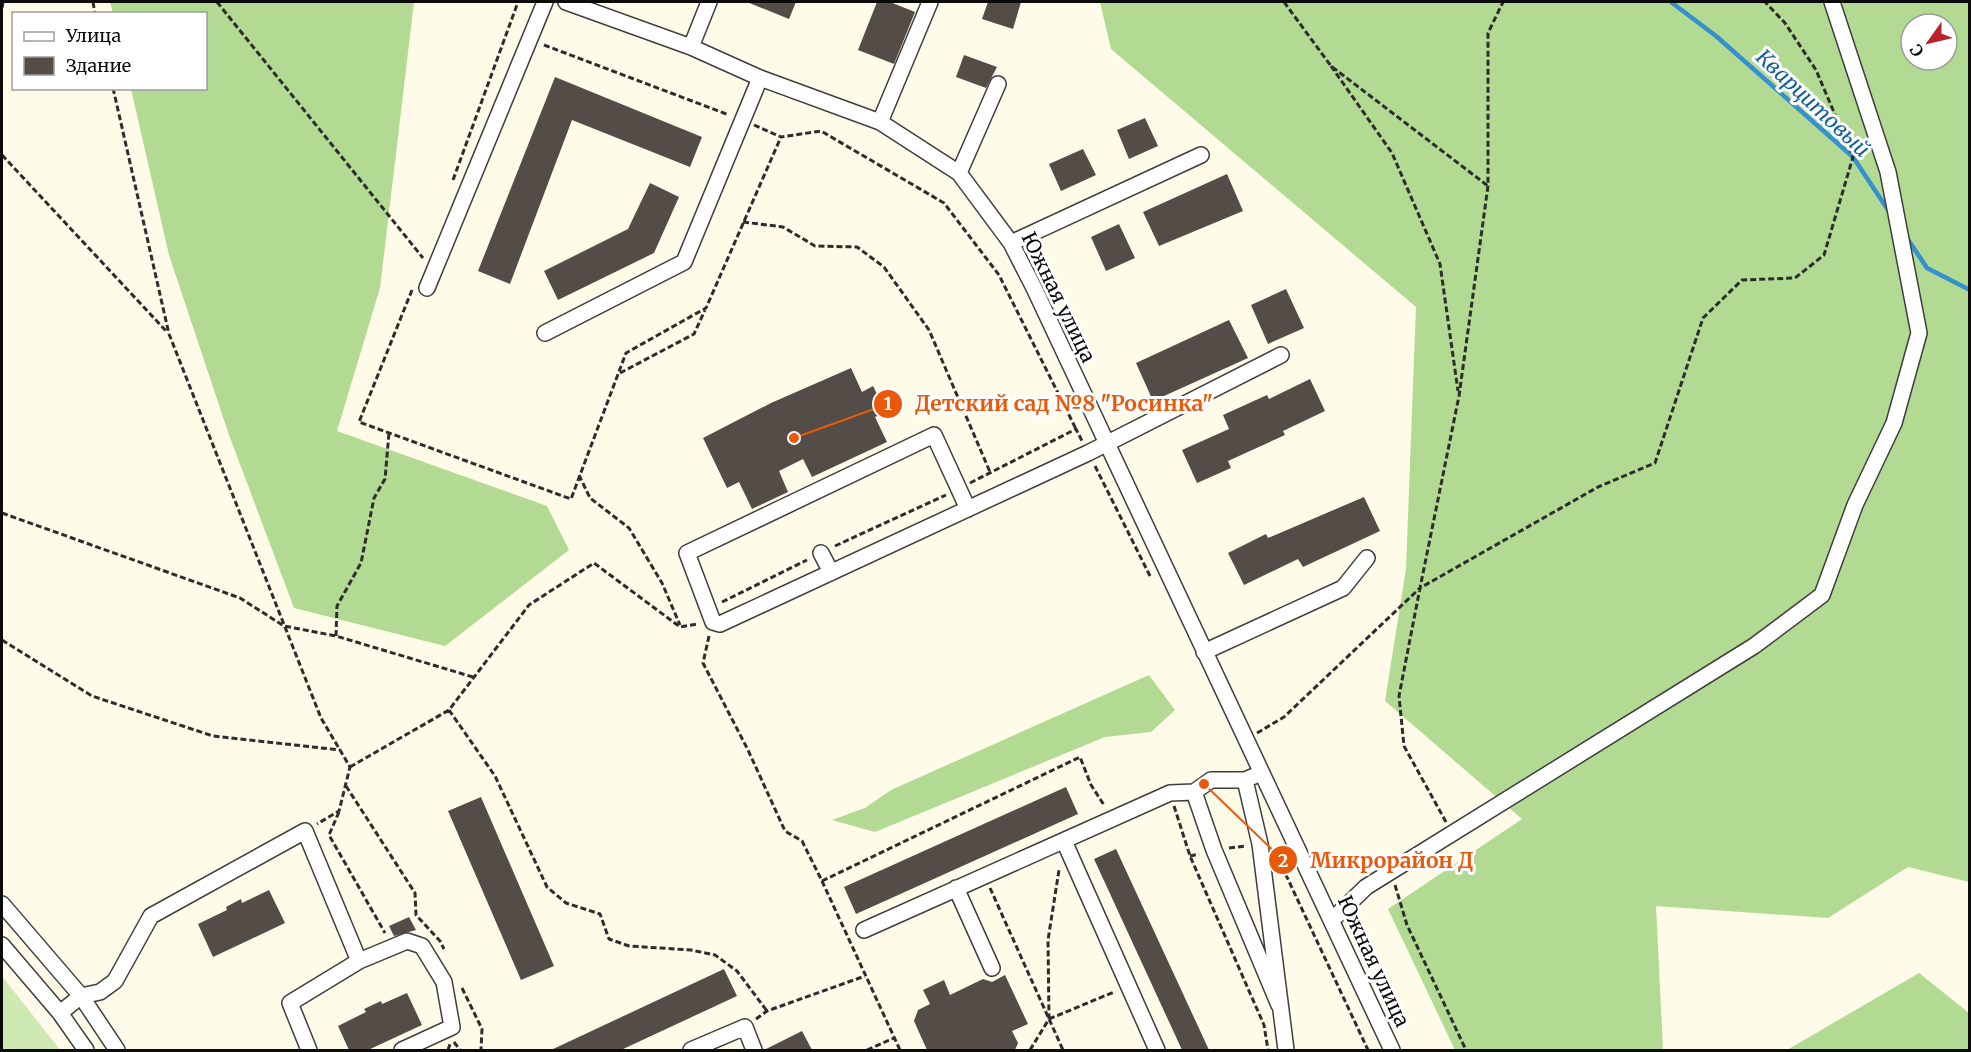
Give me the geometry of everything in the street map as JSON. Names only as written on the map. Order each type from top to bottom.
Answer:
[{"type":"street","points":[[421,285],[531,40],[545,2]]},
{"type":"street","name":"Южная улица","points":[[566,2],[691,47],[760,78],[880,122],[959,173],[1011,243],[1392,1050]]},
{"type":"street","points":[[691,47],[709,2]]},
{"type":"street","points":[[880,122],[930,2]]},
{"type":"street","points":[[1332,920],[1366,887],[1754,646],[1822,595],[1855,505],[1894,423],[1919,333],[1888,172],[1832,2]]},
{"type":"street","points":[[545,333],[684,262],[760,78]]},
{"type":"street","points":[[959,173],[998,84]]},
{"type":"street","points":[[1011,243],[1201,155]]},
{"type":"street","points":[[968,509],[934,435],[687,553],[711,615],[720,624],[831,572],[968,509],[1088,453],[1281,355]]},
{"type":"street","points":[[821,553],[831,572]]},
{"type":"street","points":[[1204,652],[1343,588],[1367,558]]},
{"type":"street","points":[[864,930],[1170,793],[1194,792],[1211,780],[1245,780],[1261,773]]},
{"type":"street","points":[[1245,780],[1260,844],[1286,1050]]},
{"type":"street","points":[[1194,792],[1214,850],[1279,1005]]},
{"type":"street","points":[[60,1013],[81,996],[100,992],[115,981],[151,916],[305,831],[359,962]]},
{"type":"street","points":[[1064,841],[1157,1050]]},
{"type":"street","points":[[956,888],[992,968]]},
{"type":"street","points":[[4,911],[81,996],[117,1050]]},
{"type":"street","points":[[309,1050],[290,1003],[359,962],[407,941],[422,946],[444,982],[452,1027],[402,1050]]},
{"type":"street","points":[[2,945],[60,1013],[86,1050]]},
{"type":"street","points":[[691,1050],[744,1027],[754,1050]]},
{"type":"path","points":[[2,8],[3,2]]},
{"type":"path","points":[[217,2],[424,260],[428,249]]},
{"type":"path","points":[[452,184],[518,2]]},
{"type":"path","points":[[1284,2],[1392,153],[1440,264],[1459,396]]},
{"type":"path","points":[[1453,834],[1404,746],[1399,696],[1459,396],[1488,186],[1488,33],[1503,2]]},
{"type":"path","points":[[1246,740],[1284,717],[1420,588],[1598,487],[1655,463],[1703,318],[1742,280],[1795,278],[1824,255],[1852,157],[1816,70],[1785,23],[1765,2]]},
{"type":"path","points":[[507,32],[781,137],[821,131],[944,203],[999,275],[1153,580]]},
{"type":"path","points":[[1331,66],[1488,186]]},
{"type":"path","points":[[112,90],[168,334],[321,718],[350,767],[339,811],[329,835],[393,947]]},
{"type":"path","points":[[618,374],[694,334],[781,137]]},
{"type":"path","points":[[2,155],[168,334]]},
{"type":"path","points":[[744,222],[783,227],[815,246],[857,247],[884,267],[929,330],[990,473]]},
{"type":"path","points":[[421,285],[358,422],[571,499],[626,353],[706,308]]},
{"type":"path","points":[[680,627],[711,615],[821,553],[958,489],[1076,429]]},
{"type":"path","points":[[336,636],[337,606],[361,563],[374,498],[385,478],[389,433]]},
{"type":"path","points":[[579,475],[590,498],[629,528],[662,583],[680,627]]},
{"type":"path","points":[[2,513],[240,598],[285,626],[336,636],[473,677]]},
{"type":"path","points":[[350,767],[449,710],[529,605],[594,563],[680,627]]},
{"type":"path","points":[[711,615],[703,663],[748,750],[785,831],[802,841],[822,880],[900,1050]]},
{"type":"path","points":[[2,640],[92,696],[114,704],[213,736],[340,750]]},
{"type":"path","points":[[449,710],[495,777],[547,886],[566,903],[600,914],[609,939],[629,946],[691,950],[715,955],[737,971],[767,1011]]},
{"type":"path","points":[[822,880],[1080,757],[1091,784],[1113,819]]},
{"type":"path","points":[[346,786],[415,893],[416,915],[440,941],[444,950]]},
{"type":"path","points":[[1170,793],[1190,856],[1264,1024],[1268,1050]]},
{"type":"path","points":[[305,831],[339,811]]},
{"type":"path","points":[[1030,1050],[1049,1019],[1048,940],[1064,841]]},
{"type":"path","points":[[1190,856],[1214,850],[1272,844],[1368,1050]]},
{"type":"path","points":[[1391,872],[1407,925],[1466,1050]]},
{"type":"path","points":[[985,877],[1063,1050]]},
{"type":"path","points":[[744,1027],[767,1011],[865,976]]},
{"type":"path","points":[[458,980],[482,1029],[481,1050]]},
{"type":"path","points":[[1049,1019],[1128,986]]},
{"type":"path","points":[[867,1050],[894,1038]]},
{"type":"green space","points":[[110,2],[414,2],[380,288],[337,431],[547,506],[569,550],[445,646],[294,608],[229,435],[169,255],[131,90],[207,90],[207,12],[113,12]]},
{"type":"green space","points":[[1100,2],[1969,2],[1969,882],[1908,867],[1828,918],[1656,906],[1663,1050],[1455,1050],[1388,909],[1522,819],[1385,701],[1406,569],[1416,307],[1111,49]]},
{"type":"green space","points":[[1149,675],[1175,710],[1151,732],[1105,737],[875,832],[832,820],[865,808],[891,790]]},
{"type":"green space","points":[[1919,973],[1969,1013],[1969,1050],[1787,1050]]},
{"type":"green space","points":[[2,976],[60,1050],[2,1050]]},
{"type":"building","points":[[747,2],[796,2],[789,19]]},
{"type":"building","points":[[877,2],[890,2],[915,12],[894,64],[858,50]]},
{"type":"building","points":[[988,2],[1021,2],[1013,29],[982,19]]},
{"type":"building","points":[[964,55],[997,67],[986,88],[956,77]]},
{"type":"building","points":[[555,77],[702,137],[690,167],[572,120],[510,284],[478,271]]},
{"type":"building","points":[[1145,118],[1158,146],[1129,159],[1117,130]]},
{"type":"building","points":[[1083,149],[1096,175],[1061,191],[1049,164]]},
{"type":"building","points":[[1227,174],[1243,211],[1159,246],[1143,212]]},
{"type":"building","points":[[650,183],[679,197],[654,253],[558,300],[544,271],[628,229]]},
{"type":"building","points":[[1119,224],[1135,258],[1106,271],[1091,237]]},
{"type":"building","points":[[1286,289],[1304,328],[1268,344],[1251,305]]},
{"type":"building","points":[[1229,320],[1248,358],[1153,401],[1136,363]]},
{"type":"building","points":[[851,368],[862,392],[873,386],[886,412],[875,417],[887,442],[812,477],[803,459],[779,471],[788,492],[752,509],[739,482],[727,488],[703,438],[771,403]]},
{"type":"building","points":[[1310,379],[1325,411],[1283,431],[1285,435],[1228,461],[1231,468],[1197,483],[1182,450],[1229,429],[1223,415],[1267,395],[1269,399]]},
{"type":"building","points":[[1364,497],[1380,531],[1303,567],[1298,559],[1244,585],[1228,553],[1266,534],[1268,538]]},
{"type":"building","points":[[1066,787],[1078,814],[856,914],[844,887]]},
{"type":"building","points":[[481,797],[554,966],[521,980],[448,811]]},
{"type":"building","points":[[1116,849],[1209,1050],[1182,1050],[1094,859]]},
{"type":"building","points":[[269,890],[285,923],[213,957],[198,924],[227,910],[226,907],[241,899],[242,903]]},
{"type":"building","points":[[409,917],[416,930],[394,936],[389,926]]},
{"type":"building","points":[[724,969],[737,996],[621,1050],[551,1050]]},
{"type":"building","points":[[1005,975],[1028,1024],[1012,1031],[1018,1043],[1015,1050],[927,1050],[914,1021],[918,1010],[930,1004],[923,990],[944,980],[950,995],[983,979],[992,982]]},
{"type":"building","points":[[407,993],[422,1025],[368,1050],[349,1050],[338,1026],[366,1012],[364,1009]]},
{"type":"building","points":[[802,1031],[812,1050],[764,1050]]},
{"type":"waterway","name":"Кварцитовый","points":[[1671,2],[1716,36],[1853,157],[1890,213]]},
{"type":"waterway","name":"Кварцитовый","points":[[1907,238],[1927,268],[1970,290]]},
{"type":"place","name":"Детский сад №8 \"Росинка\"","points":[[794,438]]},
{"type":"place","name":"Микрорайон Д","points":[[1204,784]]}]
